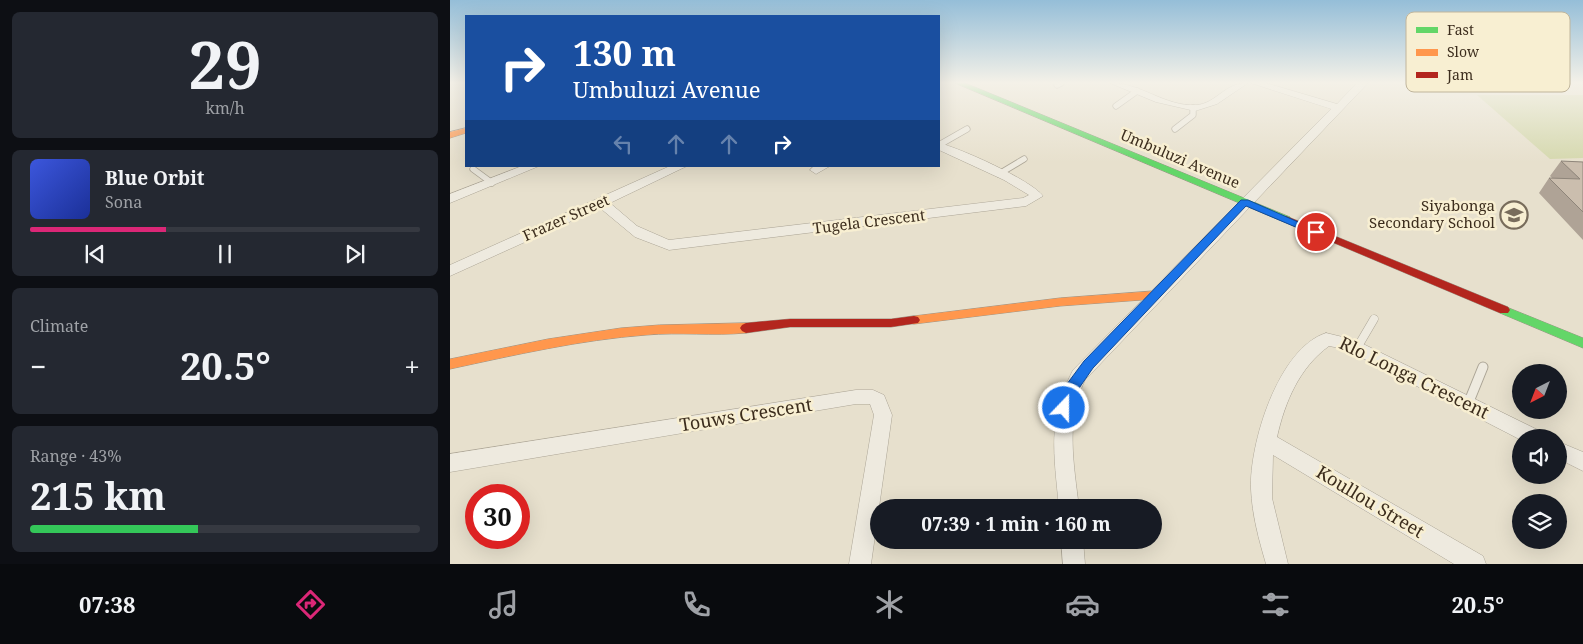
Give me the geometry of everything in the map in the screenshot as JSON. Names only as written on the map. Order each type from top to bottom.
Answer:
[{"type":"street","name":"Umbuluzi Avenue","points":[[1022,109],[1583,343]]},
{"type":"street","points":[[1068,499],[1062,426],[1069,392],[1088,364],[1338,109]]},
{"type":"street","points":[[450,135],[465,131]]},
{"type":"street","name":"Tugela Crescent","points":[[602,202],[621,222],[649,240],[668,245],[1020,203],[1030,201],[1037,196],[1033,191],[940,145]]},
{"type":"street","points":[[450,199],[531,167]]},
{"type":"street","name":"Frazer Street","points":[[450,271],[679,167]]},
{"type":"street","points":[[450,364],[542,344],[648,330],[720,331],[790,323],[890,323],[1060,302],[1155,295]]},
{"type":"street","name":"Rlo Longa Crescent","points":[[1277,564],[1270,539],[1261,488],[1265,440],[1290,379],[1306,354],[1316,344],[1326,338],[1335,339],[1357,348],[1517,429]]},
{"type":"street","name":"Touws Crescent","points":[[450,463],[856,397],[873,397],[878,400],[883,415],[860,564]]},
{"type":"street","name":"Koullou Street","points":[[1265,440],[1475,564]]},
{"type":"street","points":[[1567,454],[1583,462]]},
{"type":"street","points":[[1073,549],[1074,564]]},
{"type":"lane","points":[[1175,129],[1193,115],[1193,109]]},
{"type":"lane","points":[[940,144],[966,129]]},
{"type":"lane","points":[[999,174],[1024,159]]},
{"type":"lane","points":[[473,169],[492,183]]},
{"type":"lane","points":[[1357,348],[1374,319]]},
{"type":"lane","points":[[1468,404],[1483,367]]},
{"type":"green space","points":[[1493,109],[1583,109],[1583,158],[1550,159]]},
{"type":"building","points":[[1561,161],[1583,162],[1583,212],[1549,178],[1580,179]]},
{"type":"traffic: fast","points":[[1022,109],[1286,219]]},
{"type":"traffic: fast","points":[[1504,310],[1583,343]]},
{"type":"traffic: slow","points":[[450,135],[465,131]]},
{"type":"traffic: slow","points":[[914,320],[1060,302],[1155,295]]},
{"type":"traffic: slow","points":[[450,364],[548,344],[621,333],[659,329],[721,330],[746,328]]},
{"type":"traffic: jam","points":[[1286,219],[1504,310]]},
{"type":"traffic: jam","points":[[746,328],[790,323],[891,323],[914,320]]},
{"type":"place","name":"Siyabonga Secondary School","points":[[1514,215]]},
{"type":"route","points":[[1064,408],[1069,392],[1088,364],[1245,202],[1316,232]]}]
